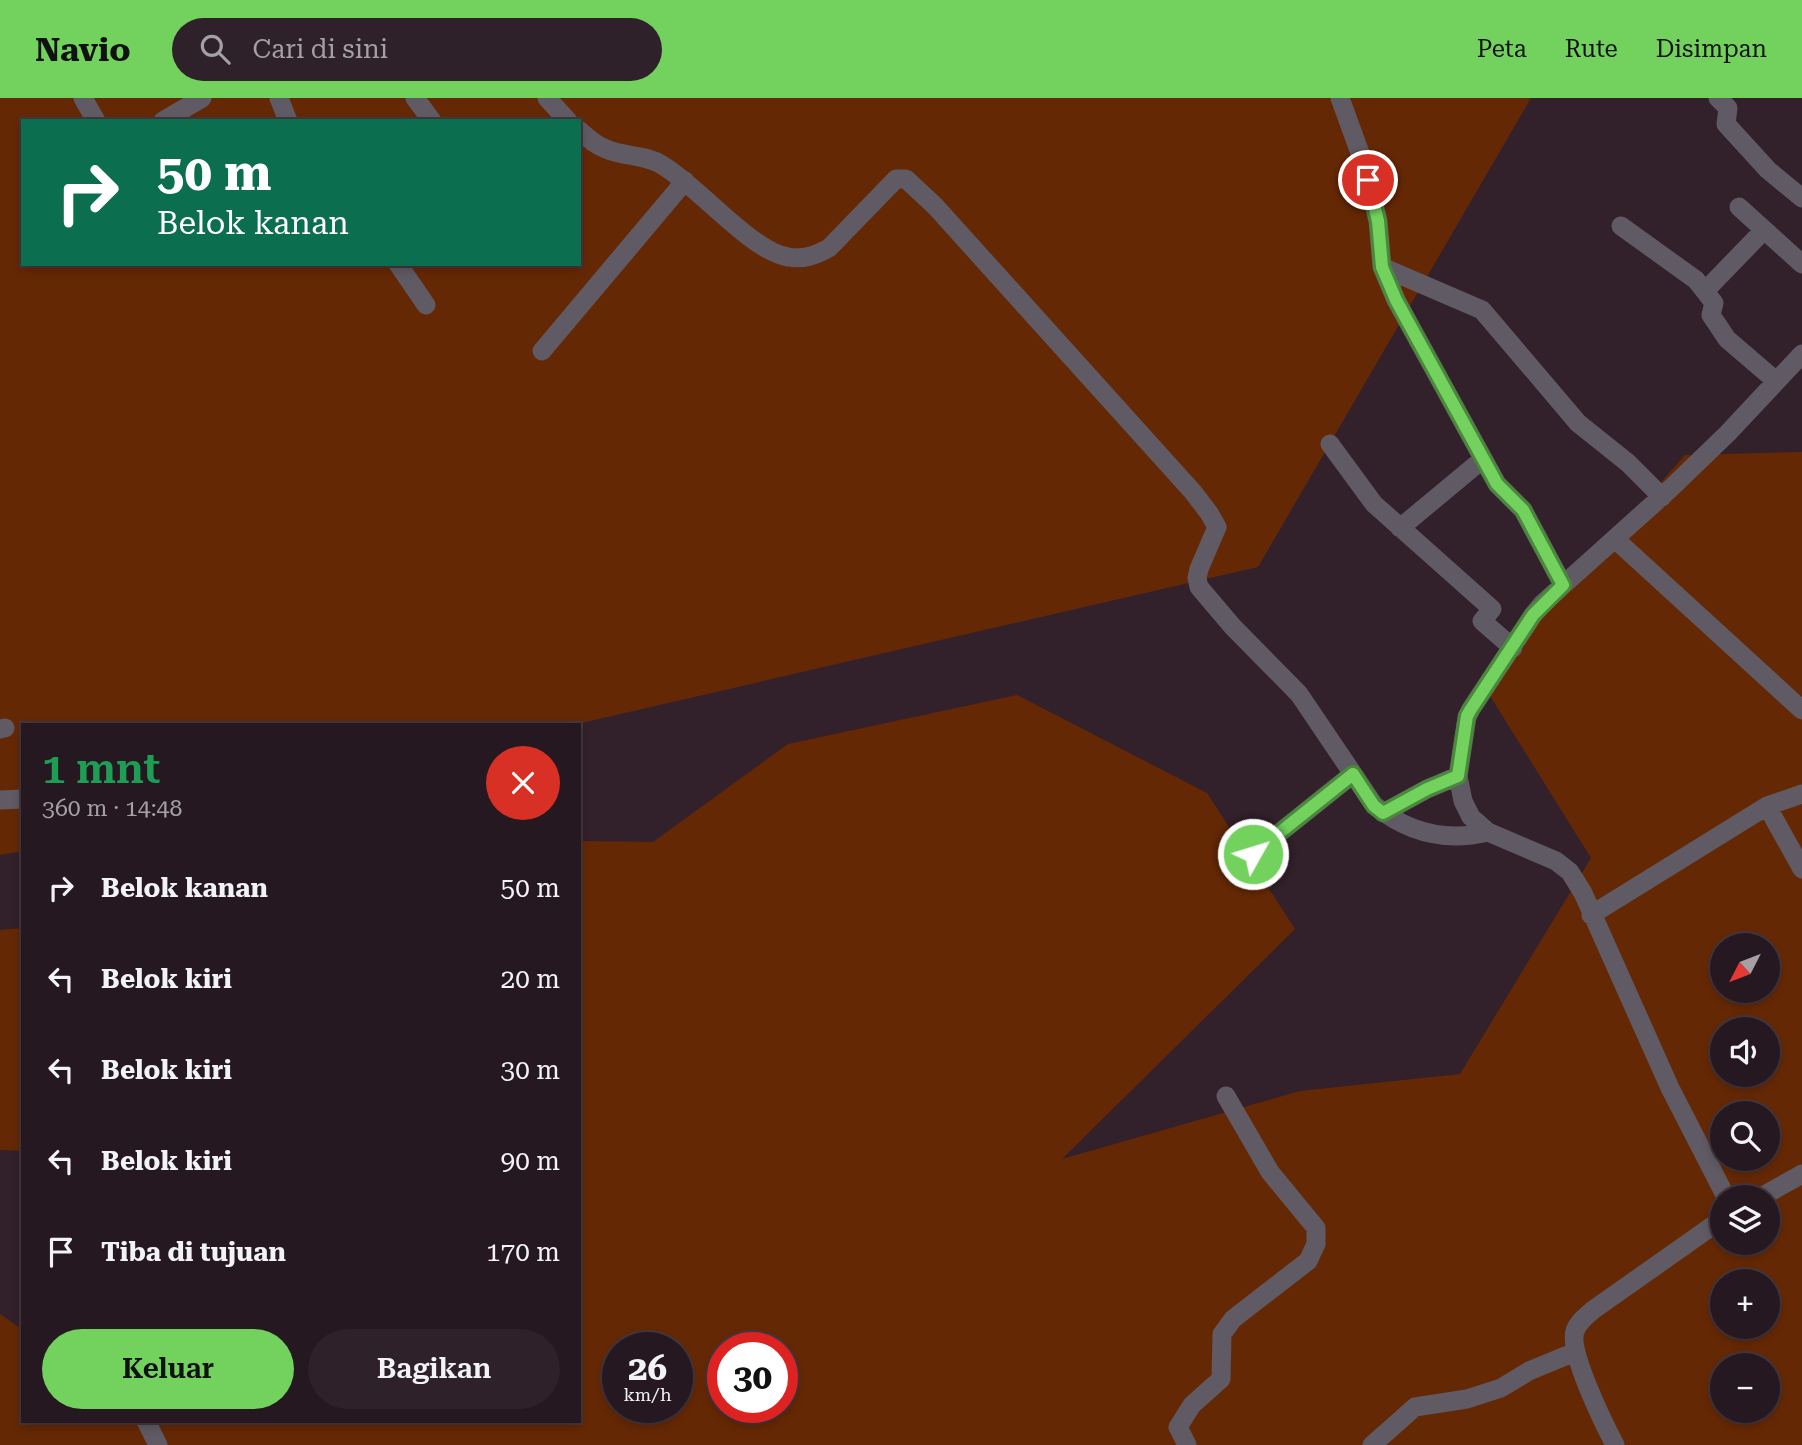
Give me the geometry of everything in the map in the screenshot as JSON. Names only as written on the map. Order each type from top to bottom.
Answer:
[{"type":"street","points":[[83,98],[95,119]]},
{"type":"street","points":[[166,119],[202,98]]},
{"type":"street","points":[[279,98],[287,119]]},
{"type":"street","points":[[415,98],[431,119]]},
{"type":"street","points":[[547,98],[566,119]]},
{"type":"street","points":[[1340,98],[1364,164],[1378,221],[1382,267],[1396,300],[1497,484],[1523,510],[1563,585]]},
{"type":"street","points":[[1718,98],[1728,108],[1726,124],[1768,170],[1802,198]]},
{"type":"street","points":[[581,132],[606,149],[648,158],[685,181],[768,250],[786,257],[802,258],[829,248],[895,179],[906,179],[935,206],[1209,513],[1217,527],[1199,569],[1199,587],[1233,627],[1299,694],[1374,806],[1425,833],[1451,838],[1488,832]]},
{"type":"street","points":[[542,351],[685,181]]},
{"type":"street","points":[[1738,207],[1802,264]]},
{"type":"street","points":[[1621,226],[1696,280],[1714,303],[1711,315],[1727,339],[1776,381]]},
{"type":"street","points":[[1705,291],[1764,230]]},
{"type":"street","points":[[399,266],[426,305]]},
{"type":"street","points":[[1382,267],[1482,310],[1578,423],[1628,463],[1661,497]]},
{"type":"street","points":[[1720,1185],[1670,1088],[1583,893],[1570,872],[1556,861],[1488,832],[1471,817],[1463,801],[1458,776],[1467,716],[1533,615],[1728,433],[1776,381],[1798,365]]},
{"type":"street","points":[[1330,444],[1374,504],[1492,609],[1482,621],[1513,648]]},
{"type":"street","points":[[1400,528],[1483,459]]},
{"type":"street","points":[[1615,539],[1802,710]]},
{"type":"street","points":[[1253,854],[1353,774]]},
{"type":"street","points":[[1383,813],[1458,776]]},
{"type":"street","points":[[1591,915],[1767,806],[1802,794]]},
{"type":"street","points":[[0,800],[21,799]]},
{"type":"street","points":[[1767,806],[1802,869]]},
{"type":"street","points":[[1186,1445],[1178,1427],[1192,1405],[1221,1379],[1222,1334],[1233,1319],[1308,1261],[1316,1244],[1316,1227],[1270,1172],[1226,1096]]},
{"type":"street","points":[[1780,1186],[1802,1174]]},
{"type":"street","points":[[1615,1445],[1575,1352],[1575,1331],[1584,1318],[1710,1228]]},
{"type":"street","points":[[1372,1445],[1415,1408],[1467,1399],[1501,1388],[1530,1371],[1575,1352]]},
{"type":"street","points":[[147,1423],[158,1445]]},
{"type":"shaded area","points":[[0,98],[1531,98],[1258,567],[581,723],[21,723],[21,851],[0,855]]},
{"type":"shaded area","points":[[1802,452],[1802,1445],[0,1445],[0,1314],[21,1329],[21,1423],[581,1423],[581,841],[653,842],[788,744],[1017,695],[1207,793],[1295,929],[1062,1159],[1300,1091],[1460,1074],[1591,858],[1482,683],[1685,455]]},
{"type":"shaded area","points":[[21,928],[21,1151],[0,1150],[0,930]]},
{"type":"route","points":[[1253,854],[1353,774],[1374,806],[1383,813],[1458,776],[1467,716],[1533,615],[1563,585],[1523,510],[1497,484],[1396,300],[1382,267],[1378,221],[1368,180]]}]
